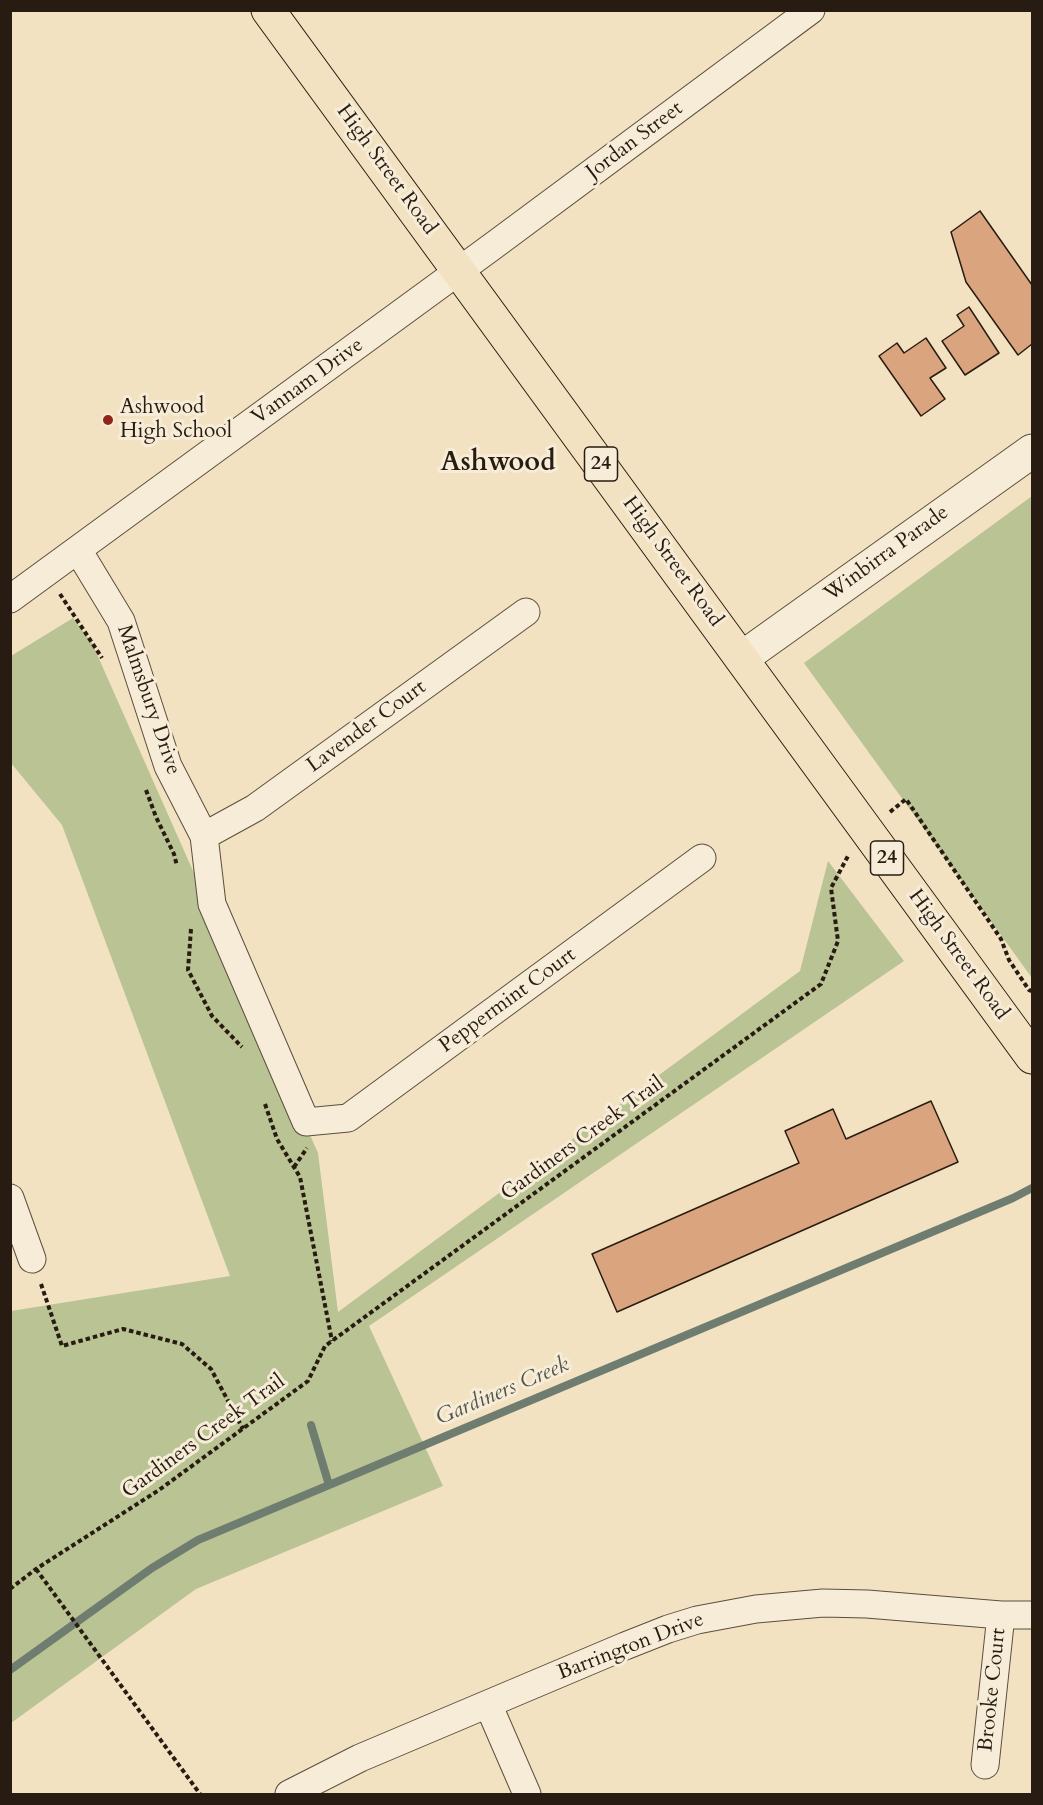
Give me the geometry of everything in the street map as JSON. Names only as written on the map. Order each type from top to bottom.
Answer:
[{"type":"main road","name":"High Street Road","points":[[268,10],[1032,1057]]},
{"type":"street","name":"Jordan Street","points":[[460,271],[811,10]]},
{"type":"street","name":"Vannam Drive","points":[[10,599],[460,271]]},
{"type":"street","name":"Winbirra Parade","points":[[742,658],[1032,451]]},
{"type":"street","name":"Malmsbury Drive","points":[[78,550],[121,621],[168,766],[204,836],[212,904],[306,1122]]},
{"type":"street","name":"Lavender Court","points":[[204,836],[255,808],[526,612]]},
{"type":"street","name":"Peppermint Court","points":[[306,1122],[348,1119],[702,858]]},
{"type":"street","points":[[10,1198],[32,1259]]},
{"type":"street","name":"Barrington Drive","points":[[289,1794],[360,1758],[668,1629],[724,1614],[783,1605],[823,1603],[1032,1615]]},
{"type":"street","name":"Brooke Court","points":[[985,1765],[1001,1615]]},
{"type":"street","points":[[488,1704],[527,1794]]},
{"type":"path","name":"Gardiners Creek Trail","points":[[10,1589],[36,1569],[159,1490],[308,1381],[325,1346],[821,984],[838,941],[831,888],[846,860],[867,830],[906,800],[1001,939],[1009,960],[1029,990],[1032,991]]},
{"type":"path","points":[[32,1259],[62,1346],[123,1329],[182,1344],[211,1369],[243,1429]]},
{"type":"path","points":[[36,1569],[200,1794]]},
{"type":"green space","points":[[1032,496],[1032,978],[804,663]]},
{"type":"green space","points":[[73,618],[92,643],[318,1153],[338,1312],[800,971],[828,861],[904,961],[369,1326],[443,1486],[196,1589],[11,1723],[11,1311],[230,1276],[62,825],[11,763],[11,656]]},
{"type":"building","points":[[980,211],[1032,285],[1032,344],[1018,355],[966,282],[951,232]]},
{"type":"building","points":[[969,307],[999,353],[965,375],[942,341],[964,326],[957,315]]},
{"type":"building","points":[[926,338],[946,368],[930,378],[945,399],[921,416],[879,356],[897,343],[904,353]]},
{"type":"building","points":[[931,1101],[958,1162],[617,1312],[592,1254],[799,1163],[785,1131],[833,1109],[846,1139]]},
{"type":"waterway","name":"Gardiners Creek","points":[[10,1670],[152,1568],[198,1540],[1013,1198],[1032,1188]]},
{"type":"waterway","points":[[311,1425],[329,1485]]},
{"type":"place","name":"Ashwood High School","points":[[108,420]]},
{"type":"district","name":"Ashwood","points":[[498,464]]}]
